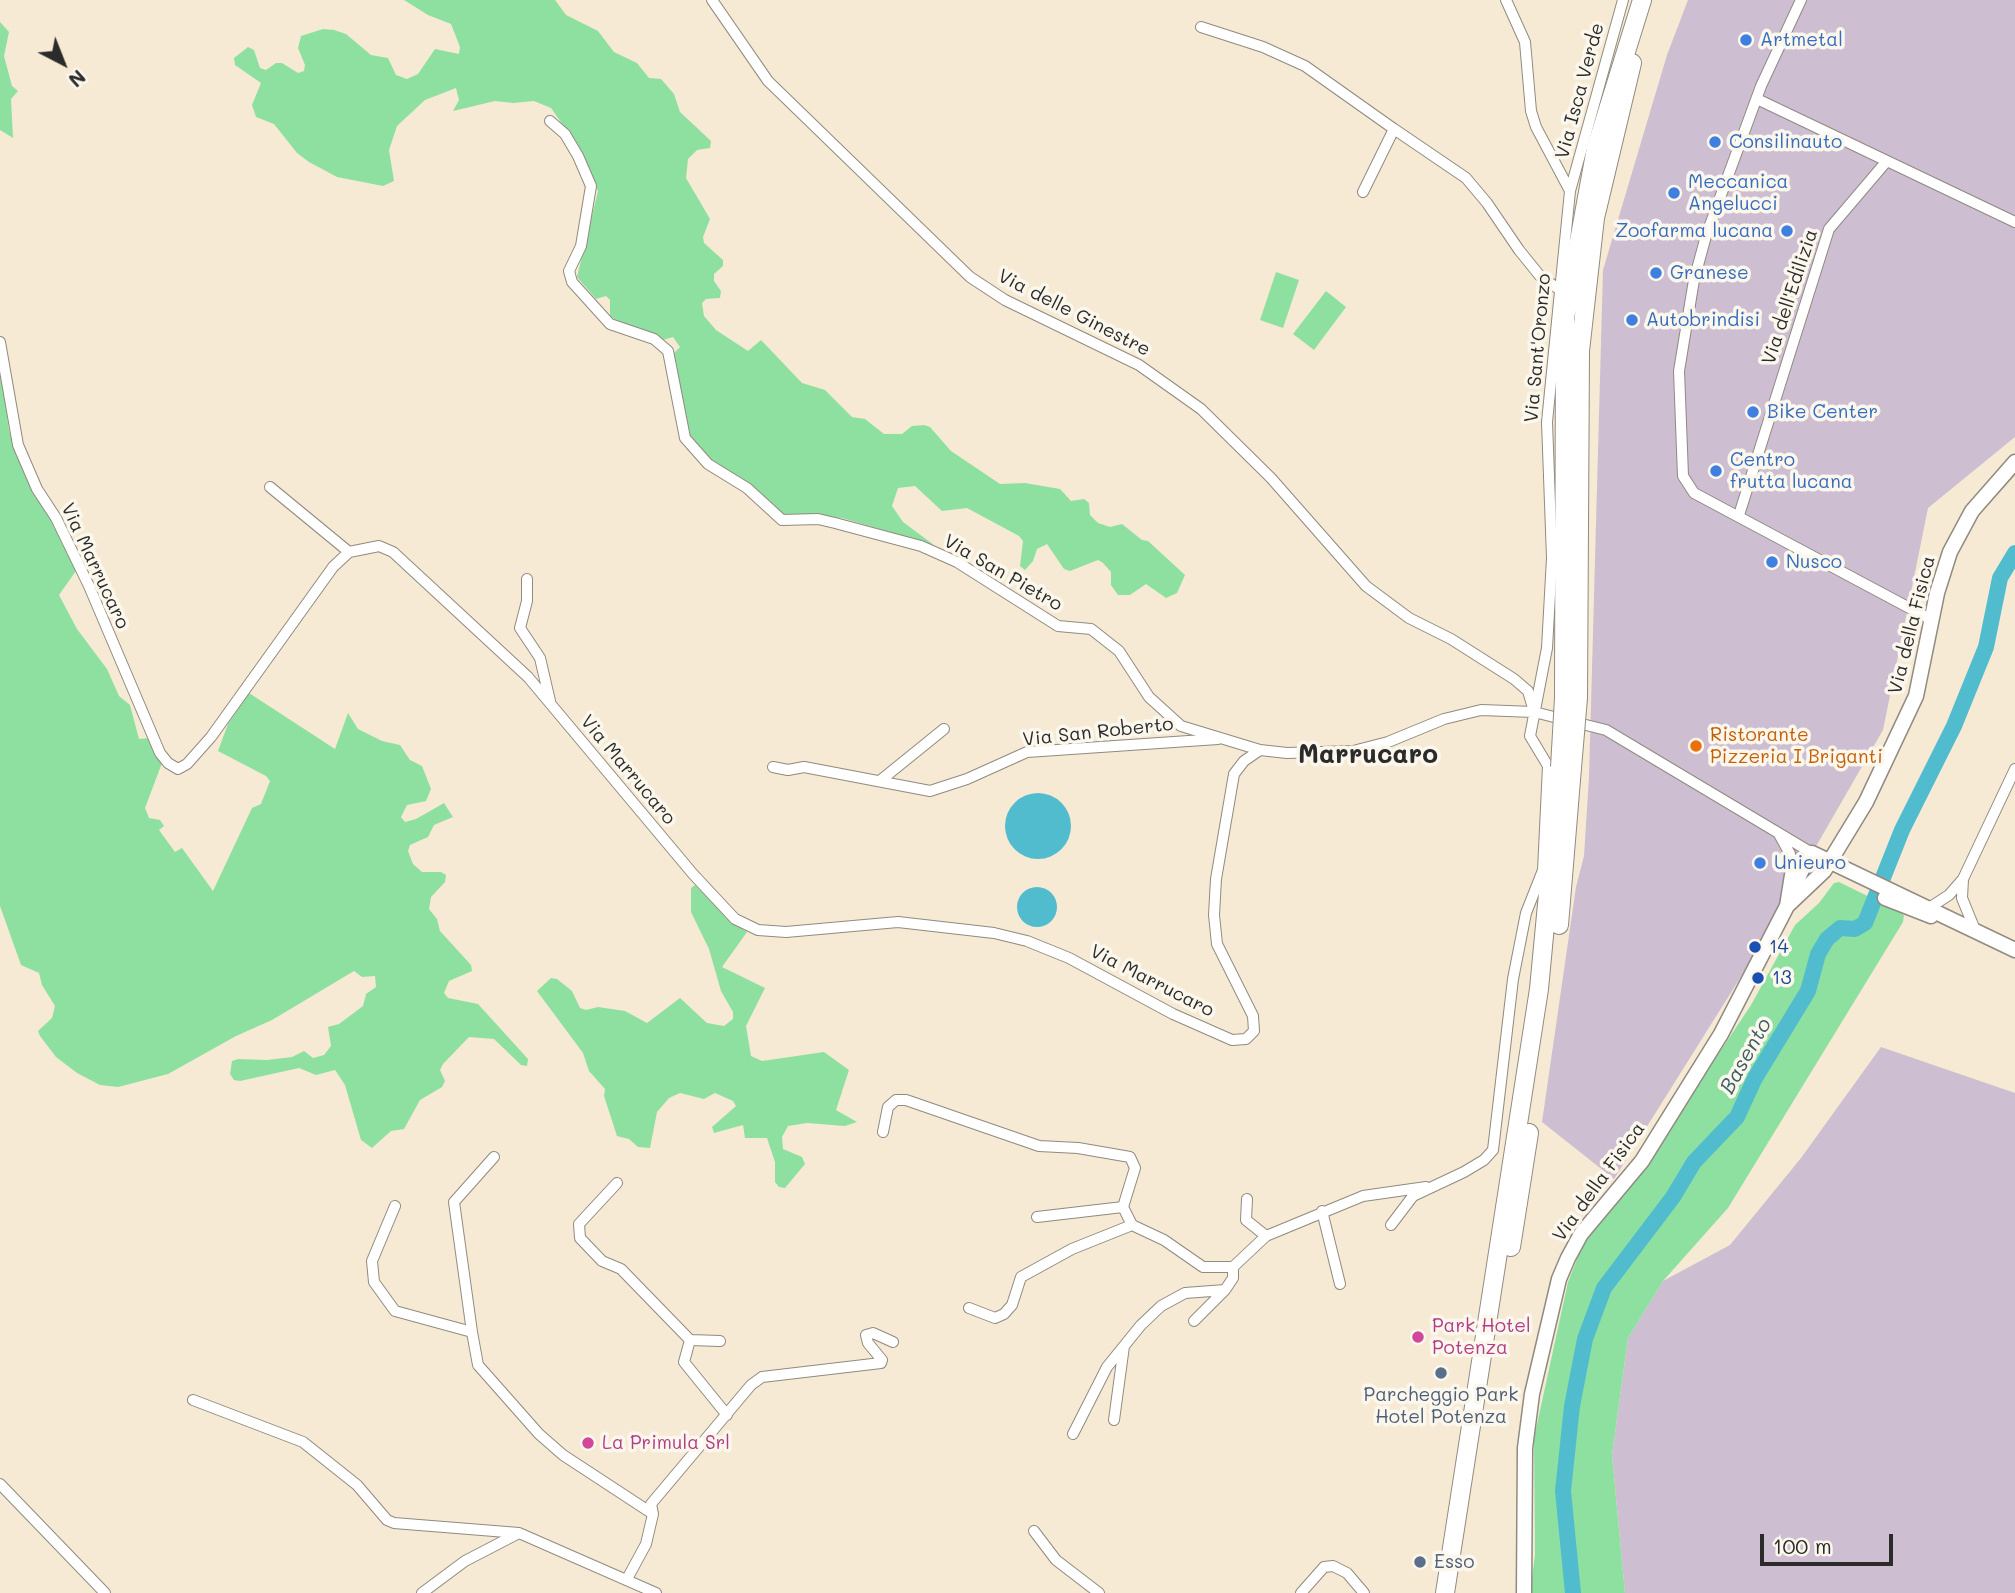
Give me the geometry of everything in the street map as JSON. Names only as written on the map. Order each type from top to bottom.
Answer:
[{"type":"highway","points":[[1571,698],[1565,318],[1596,148],[1642,0]]},
{"type":"highway","points":[[1457,1593],[1552,982],[1571,698],[1578,405],[1588,271],[1611,142],[1652,0]]},
{"type":"highway","points":[[1446,1593],[1539,989],[1566,767]]},
{"type":"street","name":"Via delle Ginestre","points":[[712,0],[768,81],[970,277],[1005,300],[1139,365],[1201,409],[1271,478],[1366,586],[1409,618],[1451,639],[1514,679],[1528,691],[1534,712]]},
{"type":"street","points":[[1506,0],[1525,42],[1531,111],[1536,127],[1570,191]]},
{"type":"street","name":"Via Isca Verde","points":[[1570,191],[1623,0]]},
{"type":"street","points":[[1801,0],[1757,99],[1706,236],[1682,341],[1679,394],[1683,475],[1694,493],[1932,620]]},
{"type":"street","points":[[1201,27],[1263,47],[1305,66],[1466,178],[1526,259],[1541,276],[1560,290]]},
{"type":"street","points":[[1757,99],[2015,222]]},
{"type":"street","name":"Via San Pietro","points":[[550,121],[565,134],[591,186],[581,246],[569,271],[572,282],[610,324],[654,339],[668,351],[685,438],[695,452],[725,477],[747,488],[782,520],[818,519],[921,546],[957,562],[1058,626],[1091,629],[1119,651],[1149,696],[1181,726],[1260,750]]},
{"type":"street","points":[[1363,191],[1394,129]]},
{"type":"street","name":"Via dell'Edilizia","points":[[1739,515],[1829,229],[1886,162]]},
{"type":"street","name":"Via Sant'Oronzo","points":[[1534,712],[1547,649],[1552,558],[1547,422],[1570,191]]},
{"type":"street","name":"Via Marrucaro","points":[[0,342],[18,445],[37,489],[56,518],[89,586],[150,732],[168,763],[178,769],[187,764],[211,737],[333,567],[349,552],[379,547],[393,552],[437,596],[464,615],[528,677],[718,903],[746,924],[758,930],[786,932],[898,922],[994,933],[1027,941],[1069,958],[1173,1014],[1232,1040],[1246,1039],[1254,1031],[1253,1016],[1217,944],[1214,915],[1216,878],[1234,774],[1244,761],[1260,750]]},
{"type":"street","name":"Via della Fisica","points":[[1523,1590],[1525,1448],[1532,1394],[1559,1279],[1581,1234],[1642,1161],[1721,1034],[1787,906],[1829,862],[1875,785],[1906,722],[1922,677],[1941,579],[1956,539],[1982,497],[2015,462]]},
{"type":"street","points":[[270,486],[349,552]]},
{"type":"street","name":"Via Marrucaro","points":[[527,579],[527,601],[520,628],[540,658],[551,705]]},
{"type":"street","points":[[1260,750],[1287,753],[1353,751],[1388,742],[1444,719],[1481,710],[1534,712],[1585,723],[1606,730],[1647,752],[1847,873],[1904,902],[2015,950]]},
{"type":"street","points":[[1391,1225],[1413,1196],[1484,1160],[1493,1150],[1513,979],[1526,913],[1543,870],[1548,766],[1530,736],[1534,712]]},
{"type":"street","points":[[881,779],[944,729]]},
{"type":"street","name":"Via San Roberto","points":[[773,767],[788,770],[804,767],[881,779],[930,791],[967,779],[1027,752],[1226,739]]},
{"type":"street","points":[[1929,908],[1950,895],[1964,879],[2015,769]]},
{"type":"street","points":[[1779,833],[1790,854],[1792,875]]},
{"type":"street","points":[[1792,875],[1800,860],[1812,853]]},
{"type":"street","points":[[1787,906],[1812,853]]},
{"type":"street","name":"Via della Fisica","points":[[1787,906],[1792,875]]},
{"type":"street","points":[[1946,918],[1957,909],[1962,898],[1964,879]]},
{"type":"street","points":[[1946,918],[1950,895]]},
{"type":"street","points":[[1962,898],[1975,931]]},
{"type":"street","points":[[1904,902],[1929,908],[1946,918]]},
{"type":"street","points":[[883,1132],[888,1107],[896,1100],[906,1100],[1039,1146],[1119,1153],[1130,1157],[1135,1168],[1123,1207],[1132,1225],[1164,1240],[1203,1267],[1233,1267],[1266,1236],[1363,1196],[1430,1186]]},
{"type":"street","points":[[494,1157],[454,1202],[478,1366],[539,1434],[563,1455],[653,1514]]},
{"type":"street","points":[[617,1182],[579,1224],[580,1238],[602,1261],[621,1269],[690,1340],[720,1341]]},
{"type":"street","points":[[1247,1199],[1246,1220],[1266,1236]]},
{"type":"street","points":[[395,1206],[372,1261],[374,1282],[395,1311],[472,1332]]},
{"type":"street","points":[[1037,1217],[1123,1207]]},
{"type":"street","points":[[1322,1211],[1340,1284]]},
{"type":"street","points":[[970,1308],[995,1318],[1004,1314],[1012,1305],[1021,1277],[1072,1249],[1132,1225]]},
{"type":"street","points":[[1194,1321],[1225,1290],[1233,1278],[1233,1267]]},
{"type":"street","points":[[1073,1434],[1107,1367],[1161,1306],[1185,1293],[1225,1290]]},
{"type":"street","points":[[627,1579],[646,1544],[653,1514],[651,1504],[762,1377],[881,1363],[883,1361],[868,1343],[866,1335],[873,1333],[892,1342]]},
{"type":"street","points":[[690,1340],[684,1362],[727,1415]]},
{"type":"street","points":[[1114,1420],[1124,1346]]},
{"type":"street","points":[[193,1400],[303,1442],[356,1485],[387,1520],[394,1523],[519,1533],[656,1593]]},
{"type":"street","points":[[0,1484],[105,1593]]},
{"type":"street","points":[[1034,1531],[1056,1560],[1099,1593]]},
{"type":"street","points":[[422,1593],[465,1561],[519,1533]]},
{"type":"street","points":[[1301,1593],[1324,1567],[1333,1566],[1347,1573],[1364,1593]]},
{"type":"shaded area","points":[[1688,0],[2015,0],[2015,437],[1928,508],[1883,730],[1742,975],[1614,1179],[1542,1122],[1576,887],[1584,856],[1589,777],[1603,270],[1667,55]]},
{"type":"shaded area","points":[[1881,1047],[2015,1093],[2015,1593],[1625,1593],[1612,1455],[1628,1338],[1663,1281],[1730,1245],[1801,1158]]},
{"type":"green space","points":[[404,0],[555,0],[566,15],[598,31],[614,52],[637,63],[649,78],[661,79],[674,94],[680,112],[711,141],[710,148],[697,150],[688,159],[686,178],[710,219],[703,237],[704,243],[723,260],[723,266],[714,274],[714,281],[721,291],[720,298],[706,299],[702,303],[704,316],[716,330],[748,351],[761,340],[802,383],[825,390],[852,417],[865,419],[884,434],[902,434],[912,426],[924,425],[930,427],[951,451],[1000,484],[1025,483],[1060,489],[1071,501],[1084,499],[1089,503],[1090,515],[1098,523],[1110,527],[1122,524],[1142,540],[1148,541],[1185,575],[1177,593],[1166,598],[1146,584],[1130,595],[1118,595],[1111,585],[1111,572],[1103,563],[1098,560],[1070,571],[1064,569],[1047,544],[1037,549],[1033,561],[1025,570],[1020,566],[1023,541],[1019,536],[967,508],[942,511],[915,486],[898,488],[892,506],[903,522],[934,545],[842,518],[780,514],[710,460],[687,434],[672,355],[680,347],[673,337],[663,340],[616,320],[610,316],[610,300],[606,296],[596,299],[577,277],[598,191],[574,141],[551,108],[534,101],[495,101],[453,111],[459,100],[456,88],[425,100],[397,126],[389,150],[394,181],[383,186],[337,177],[309,162],[297,153],[274,124],[256,117],[252,105],[261,83],[235,65],[234,58],[248,47],[254,50],[260,68],[266,70],[276,63],[282,63],[298,73],[304,71],[305,65],[298,48],[301,36],[323,29],[334,30],[346,34],[371,55],[388,58],[396,75],[407,79],[418,74],[435,49],[459,54],[460,47],[451,24],[428,15]]},
{"type":"green space","points":[[0,22],[9,32],[4,56],[12,86],[18,91],[11,99],[13,138],[0,130]]},
{"type":"green space","points":[[1276,272],[1299,280],[1283,328],[1260,320]]},
{"type":"green space","points":[[1326,291],[1346,307],[1314,350],[1293,334]]},
{"type":"green space","points":[[0,363],[9,431],[31,481],[78,568],[59,595],[77,629],[107,669],[119,696],[130,705],[139,739],[150,738],[162,763],[145,808],[149,818],[160,820],[164,826],[159,830],[175,852],[182,848],[213,891],[252,808],[261,804],[270,781],[266,776],[218,751],[228,724],[249,693],[335,749],[348,713],[358,729],[382,741],[400,745],[410,760],[422,766],[431,789],[426,801],[407,805],[401,817],[405,822],[416,819],[444,803],[453,817],[434,825],[428,837],[410,845],[408,851],[413,864],[422,872],[441,872],[446,875],[445,882],[431,897],[429,909],[437,919],[440,931],[471,965],[472,971],[449,981],[444,993],[448,998],[478,1004],[528,1059],[527,1066],[521,1065],[494,1039],[469,1037],[443,1064],[440,1070],[445,1081],[442,1087],[420,1100],[404,1129],[391,1131],[372,1148],[361,1140],[345,1085],[335,1070],[316,1075],[299,1068],[240,1081],[234,1080],[230,1074],[232,1061],[238,1059],[292,1057],[304,1051],[313,1058],[324,1055],[331,1046],[328,1027],[339,1024],[363,1006],[366,994],[376,987],[375,976],[362,977],[354,971],[272,1020],[236,1036],[168,1074],[118,1087],[100,1085],[77,1073],[56,1057],[40,1036],[38,1031],[52,1018],[55,1006],[42,985],[39,973],[21,965],[0,906]]},
{"type":"green space","points":[[1839,882],[1904,915],[1903,922],[1728,1208],[1663,1281],[1628,1338],[1612,1455],[1625,1593],[1530,1593],[1535,1555],[1534,1438],[1568,1282],[1585,1239],[1635,1179],[1751,1005],[1795,925],[1819,903],[1834,883]]},
{"type":"green space","points":[[695,885],[734,924],[747,932],[722,967],[765,988],[746,1026],[751,1056],[762,1061],[824,1052],[849,1070],[836,1110],[857,1122],[845,1126],[807,1123],[788,1126],[782,1137],[783,1149],[802,1157],[805,1164],[785,1188],[779,1187],[775,1182],[775,1162],[767,1138],[745,1138],[743,1125],[714,1133],[712,1127],[736,1106],[733,1101],[715,1093],[704,1099],[680,1093],[669,1098],[657,1112],[650,1148],[638,1147],[629,1139],[617,1136],[604,1096],[605,1089],[589,1071],[583,1053],[537,991],[551,978],[557,979],[572,991],[580,1008],[586,1010],[598,1007],[625,1011],[647,1023],[680,998],[707,1023],[724,1026],[733,1019],[733,1012],[721,991],[709,949],[691,912],[691,888]]},
{"type":"water","points":[[1038,793],[1051,796],[1061,803],[1068,813],[1071,826],[1068,839],[1061,849],[1051,856],[1038,859],[1025,856],[1015,849],[1008,839],[1005,826],[1008,813],[1015,803],[1025,796]]},
{"type":"water","points":[[1037,887],[1051,893],[1057,907],[1051,921],[1037,927],[1023,921],[1017,907],[1023,893]]},
{"type":"waterway","name":"Basento","points":[[1573,1593],[1563,1491],[1572,1406],[1585,1339],[1604,1288],[1673,1197],[1694,1162],[1737,1117],[1755,1078],[1808,991],[1818,954],[1827,939],[1840,928],[1855,929],[1865,923],[1902,830],[1954,726],[1986,647],[2000,578],[2015,553]]},
{"type":"place","name":"Artmetal","points":[[1746,40]]},
{"type":"place","name":"Consilinauto","points":[[1715,142]]},
{"type":"place","name":"Meccanica Angelucci","points":[[1674,193]]},
{"type":"place","name":"Zoofarma lucana","points":[[1787,231]]},
{"type":"place","name":"Granese","points":[[1656,273]]},
{"type":"place","name":"Autobrindisi","points":[[1632,320]]},
{"type":"place","name":"Bike Center","points":[[1753,412]]},
{"type":"place","name":"Centro frutta lucana","points":[[1716,471]]},
{"type":"place","name":"Nusco","points":[[1772,562]]},
{"type":"place","name":"Ristorante Pizzeria I Briganti","points":[[1696,746]]},
{"type":"place","name":"Unieuro","points":[[1760,863]]},
{"type":"place","name":"14","points":[[1755,947]]},
{"type":"place","name":"13","points":[[1758,978]]},
{"type":"place","name":"Park Hotel Potenza","points":[[1418,1337]]},
{"type":"place","name":"Parcheggio Park Hotel Potenza","points":[[1441,1373]]},
{"type":"place","name":"La Primula Srl","points":[[588,1443]]},
{"type":"place","name":"Esso","points":[[1420,1562]]},
{"type":"district","name":"Marrucaro","points":[[1368,755]]}]
